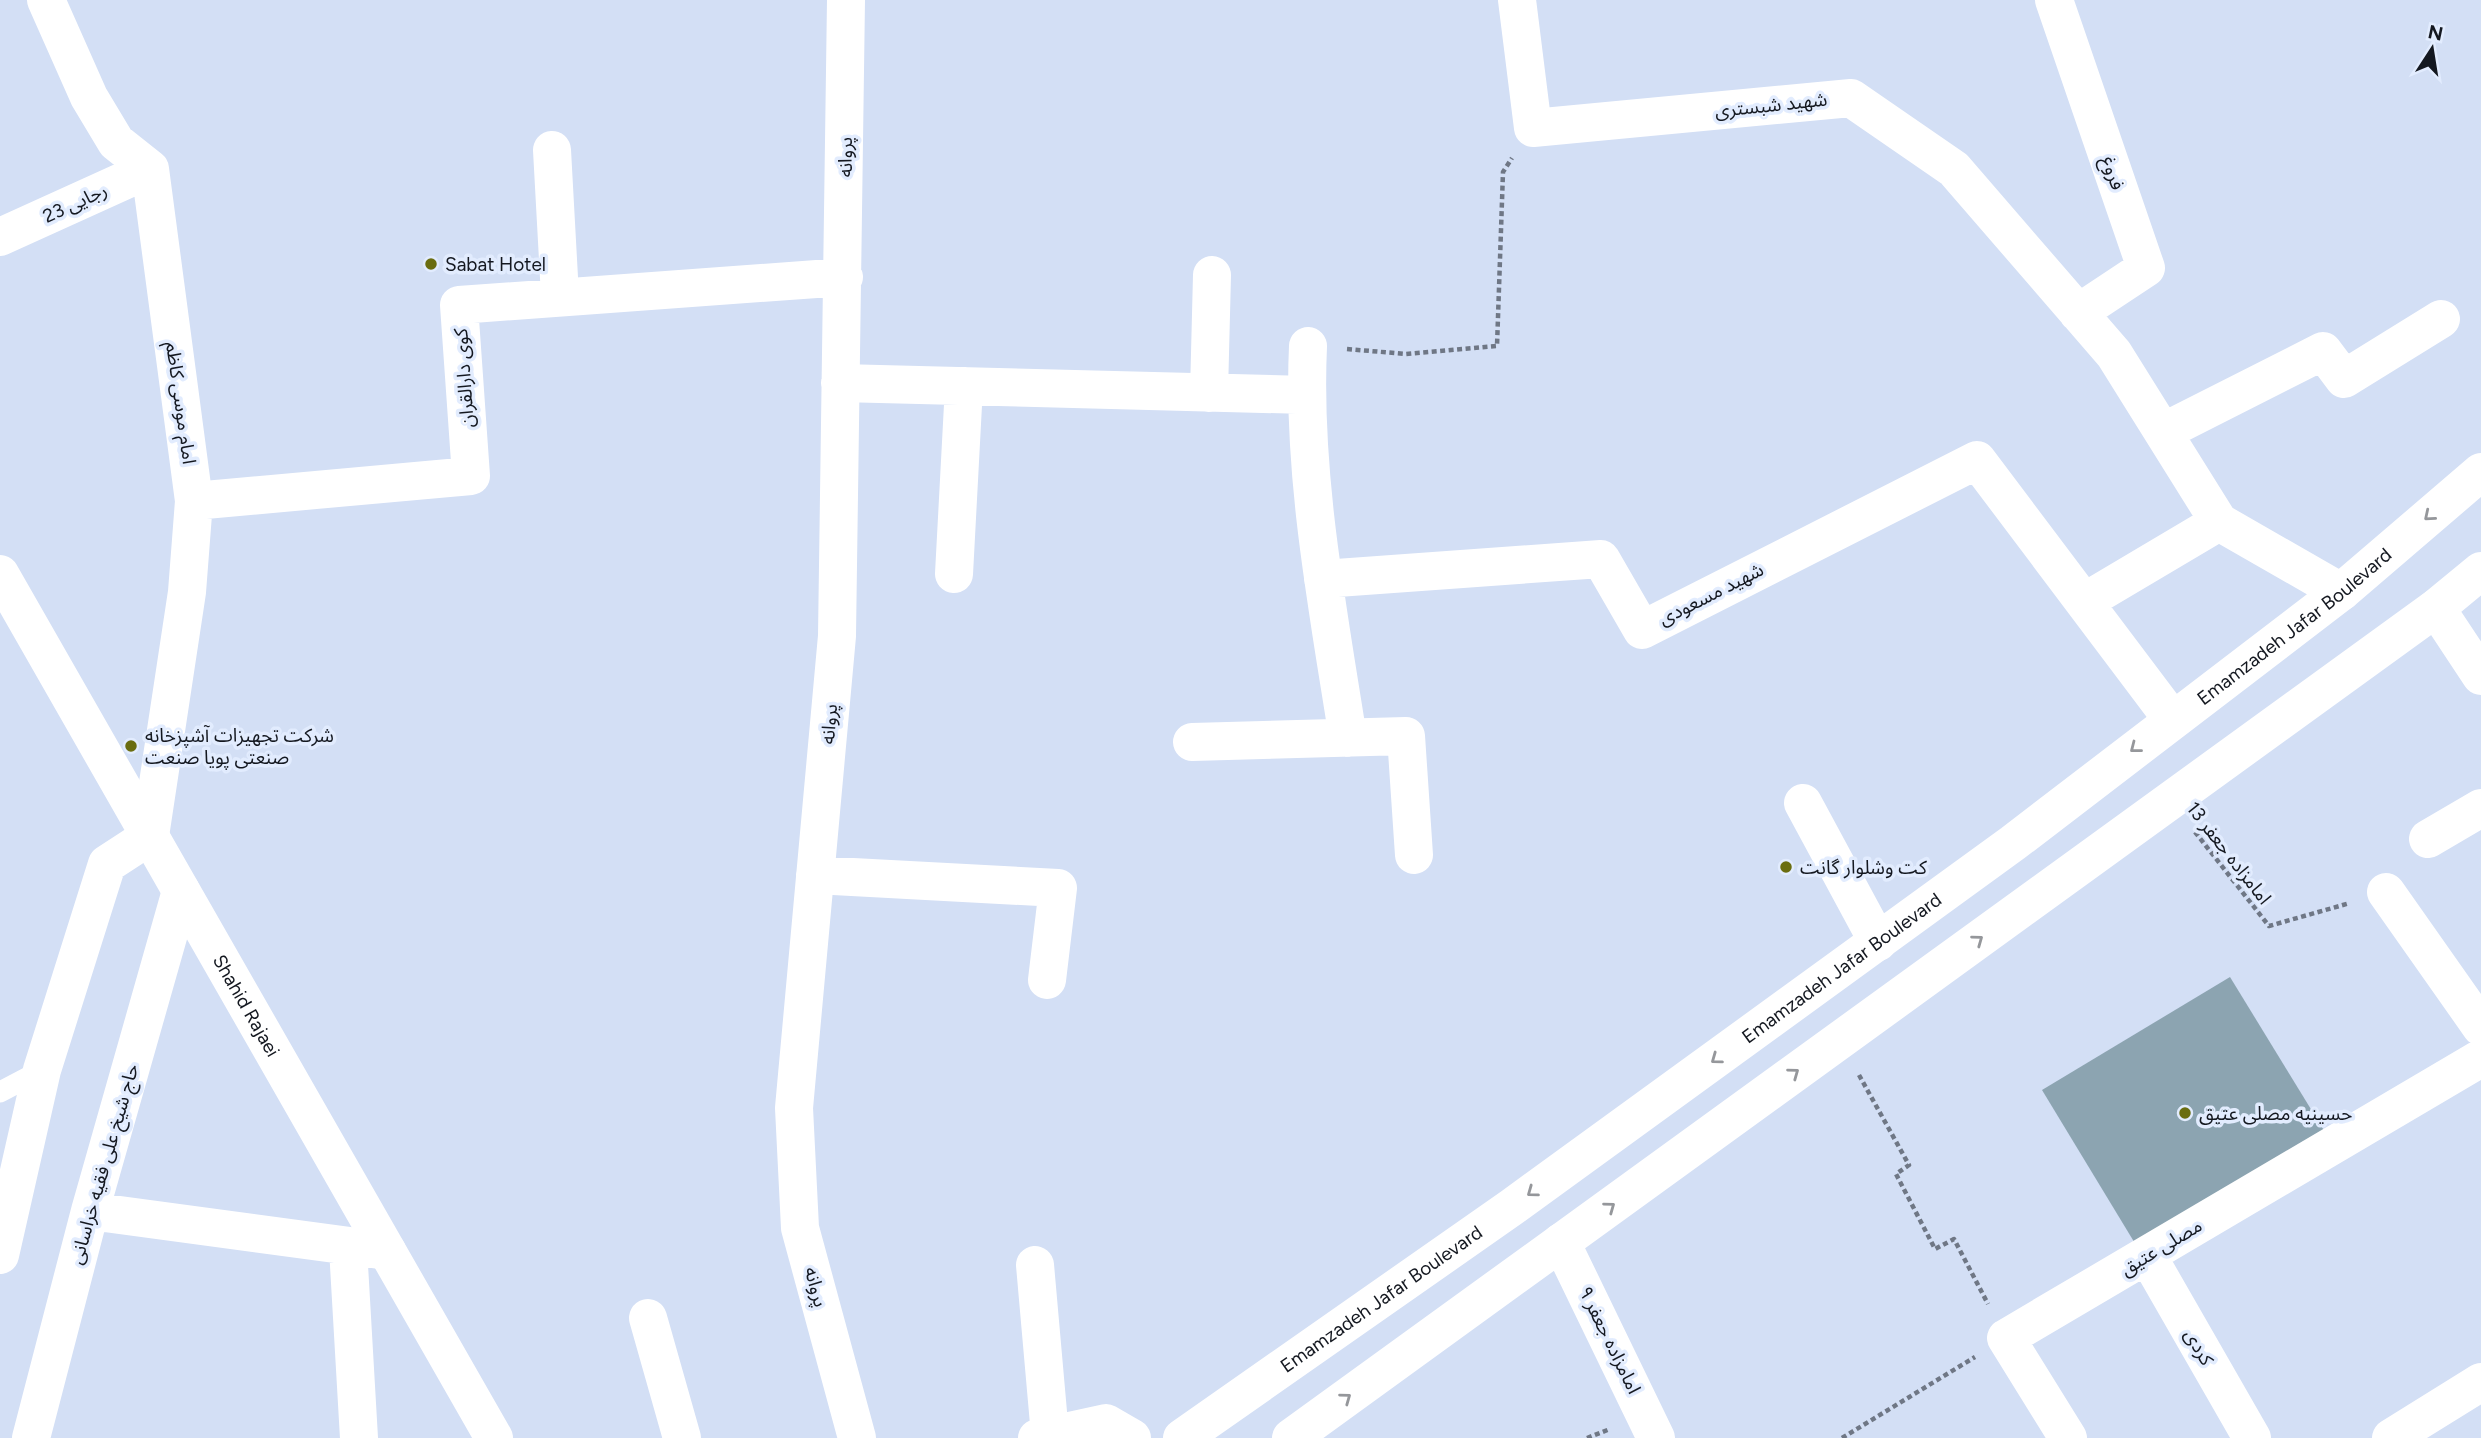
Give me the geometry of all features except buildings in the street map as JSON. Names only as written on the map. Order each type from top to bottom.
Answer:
[{"type":"street","points":[[46,0],[89,97],[116,142],[150,169]]},
{"type":"street","name":"پروانه","points":[[846,0],[837,636],[793,1108],[800,1228],[857,1438]]},
{"type":"street","points":[[1517,0],[1533,128]]},
{"type":"street","name":"فروغ","points":[[2054,0],[2146,268],[2078,313]]},
{"type":"street","name":"شهید شبستری","points":[[1533,128],[1850,98],[1954,169],[2114,354],[2219,522],[2341,592]]},
{"type":"street","points":[[552,150],[560,296]]},
{"type":"street","name":"رجایی 23","points":[[0,237],[150,169]]},
{"type":"street","name":"امام موسی کاظم","points":[[150,169],[194,501],[187,592],[150,836]]},
{"type":"street","points":[[1209,393],[1212,275]]},
{"type":"street","name":"کوی دارالقران","points":[[194,501],[471,476],[459,305],[844,276]]},
{"type":"street","points":[[2163,432],[2323,351],[2344,379],[2441,319]]},
{"type":"street","points":[[1308,346],[1306,395],[1323,579],[1348,738]]},
{"type":"street","points":[[840,383],[1306,395]]},
{"type":"street","points":[[954,574],[964,386]]},
{"type":"street","name":"شهید مسعودی","points":[[1323,579],[1601,559],[1642,630],[1977,460],[2172,719]]},
{"type":"street","name":"Emamzadeh Jafar Boulevard","points":[[1182,1438],[1512,1207],[2013,843],[2341,592],[2481,472]]},
{"type":"street","points":[[2084,602],[2219,522]]},
{"type":"street","points":[[1299,1435],[2436,608],[2481,571]]},
{"type":"street","name":"Shahid Rajaei","points":[[0,574],[494,1438]]},
{"type":"street","points":[[2436,608],[2481,676]]},
{"type":"street","points":[[1192,742],[1406,736],[1414,855]]},
{"type":"street","points":[[1803,803],[1878,942]]},
{"type":"street","points":[[2428,839],[2481,808]]},
{"type":"street","points":[[0,1255],[42,1070],[107,864],[150,836]]},
{"type":"street","points":[[2013,843],[2039,895]]},
{"type":"street","points":[[816,875],[1058,888],[1047,981]]},
{"type":"street","name":"حاج شیخ علی فقیه خراسانی","points":[[31,1438],[90,1212],[181,891]]},
{"type":"street","points":[[2386,892],[2481,1027]]},
{"type":"street","name":"مصلی عتیق","points":[[2006,1338],[2481,1058]]},
{"type":"street","points":[[90,1212],[348,1248],[387,1251]]},
{"type":"street","name":"امامزاده جعفر ۹","points":[[1561,1242],[1656,1438]]},
{"type":"street","points":[[348,1248],[359,1438]]},
{"type":"street","name":"کردی","points":[[2147,1255],[2252,1438]]},
{"type":"street","points":[[1035,1265],[1043,1436],[1106,1423],[1132,1438]]},
{"type":"street","points":[[648,1318],[682,1438]]},
{"type":"street","points":[[2006,1338],[2068,1438]]},
{"type":"street","points":[[2391,1438],[2481,1382]]},
{"type":"lane","points":[[0,1092],[42,1070]]},
{"type":"path","points":[[1308,346],[1406,354],[1497,346],[1503,172],[1533,128]]},
{"type":"path","name":"امامزاده جعفر 13","points":[[2170,801],[2269,926],[2386,892]]},
{"type":"path","points":[[1840,1040],[1909,1165],[1896,1174],[1935,1249],[1954,1239],[2006,1338],[1842,1438]]},
{"type":"place","name":"Sabat Hotel","points":[[431,264]]},
{"type":"place","name":"شرکت تجهیزات آشپزخانه صنعتی پویا صنعت","points":[[131,746]]},
{"type":"place","name":"کت وشلوار گانت","points":[[1786,867]]},
{"type":"place","name":"حسینیه مصلی عتیق","points":[[2185,1113]]}]
